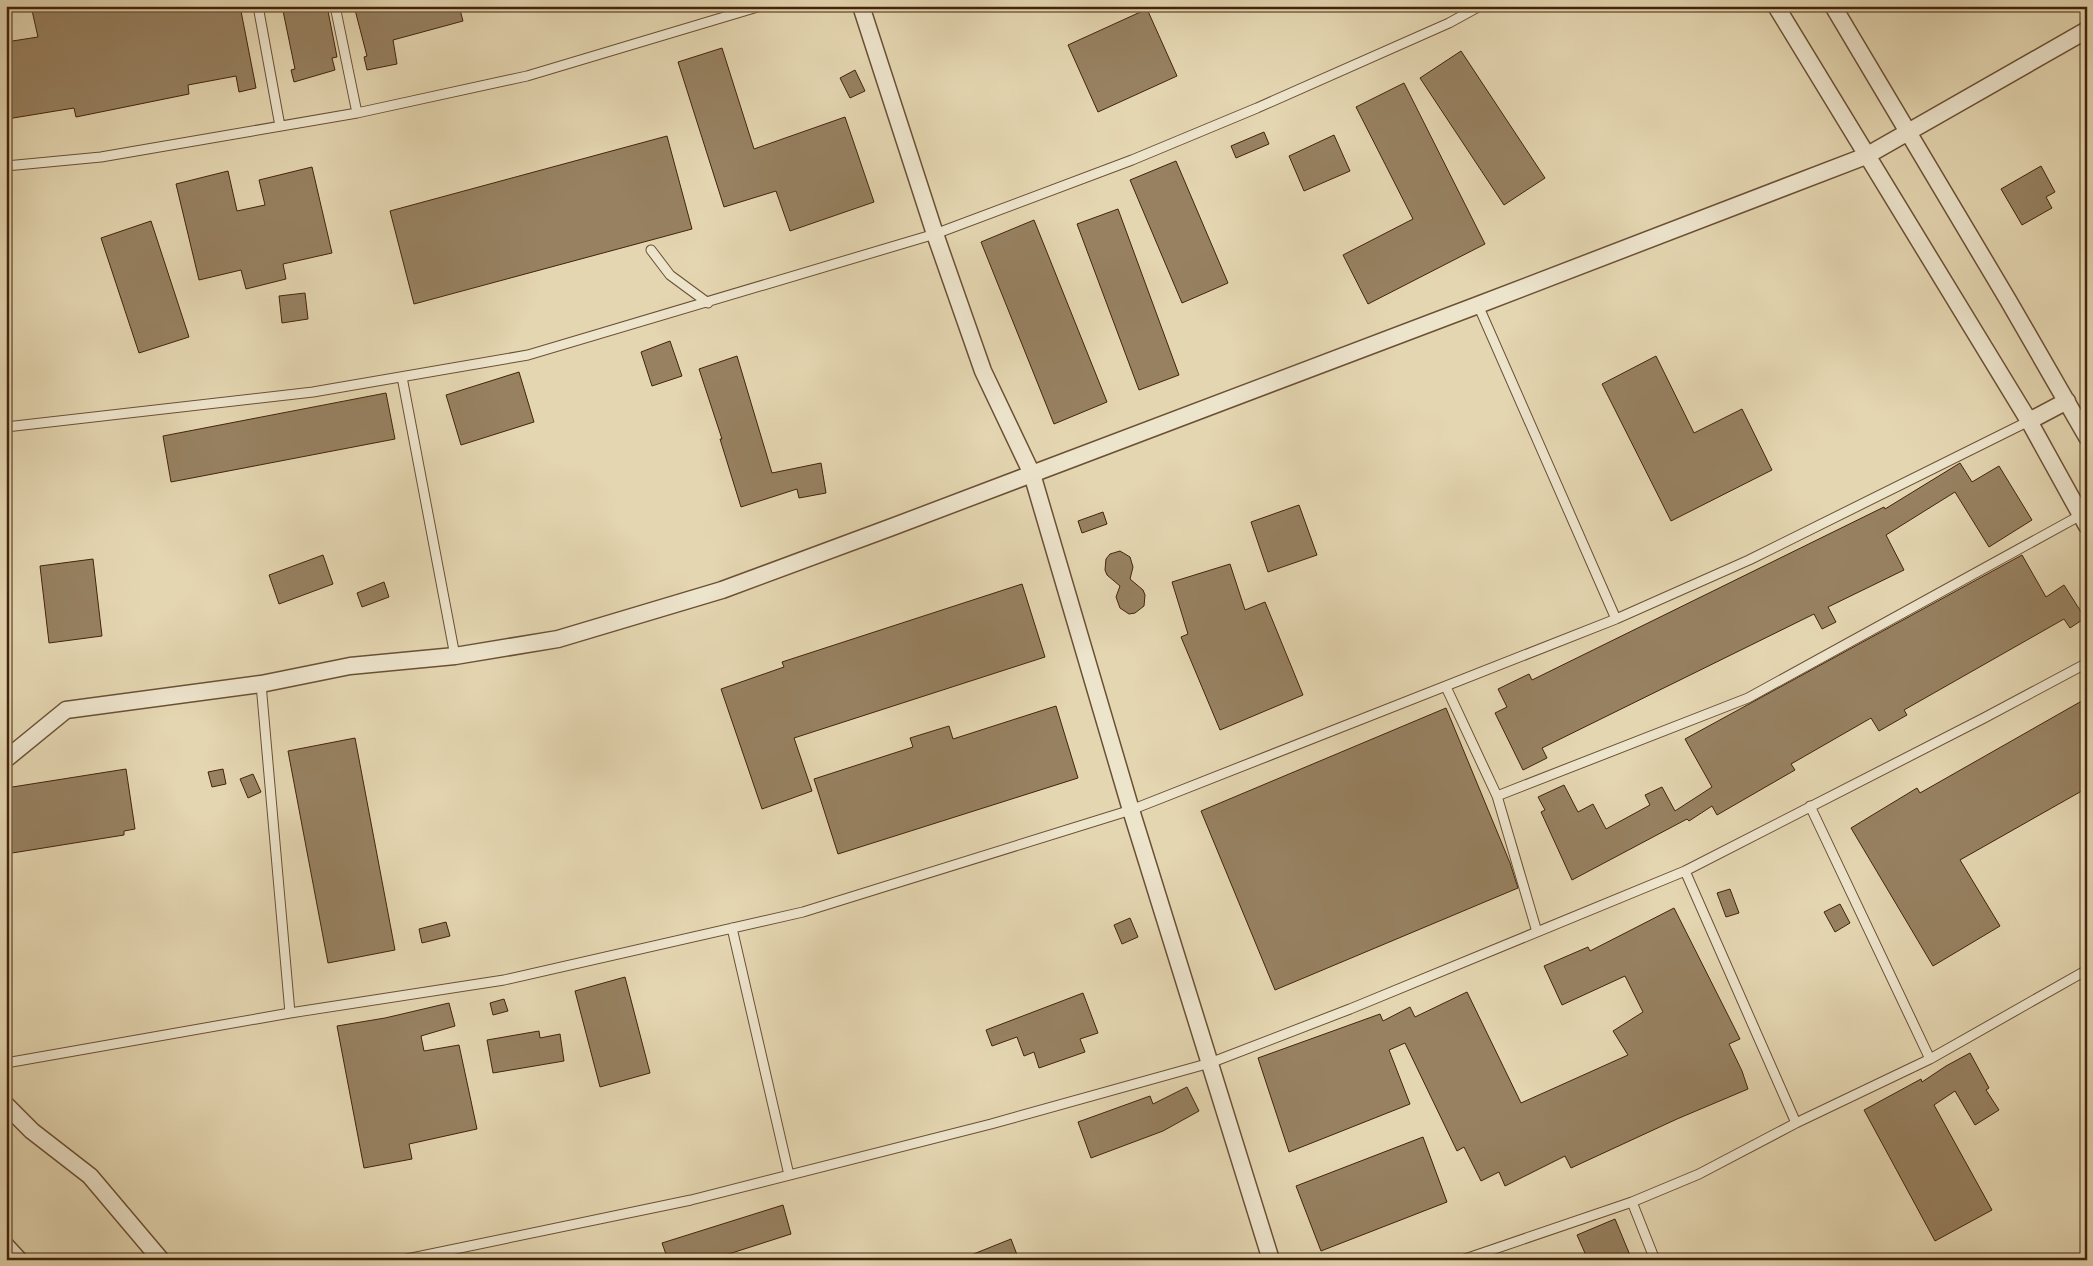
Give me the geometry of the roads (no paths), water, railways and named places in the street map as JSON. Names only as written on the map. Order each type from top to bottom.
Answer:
[{"type":"street","points":[[1776,6],[2029,421],[2085,518]]},
{"type":"street","points":[[1833,6],[2087,437]]},
{"type":"street","points":[[862,7],[935,234],[983,371],[1032,474],[1131,810],[1271,1260]]},
{"type":"street","points":[[6,759],[66,710],[261,684],[350,666],[454,656],[558,639],[722,590],[1478,305],[1866,156],[2087,30]]},
{"type":"street","points":[[2029,421],[2067,402]]},
{"type":"street","points":[[6,1104],[32,1130],[90,1176],[161,1260]]},
{"type":"street","points":[[6,1246],[19,1260]]},
{"type":"lane","points":[[258,6],[280,126]]},
{"type":"lane","points":[[335,6],[356,113]]},
{"type":"lane","points":[[6,166],[101,157],[356,113],[527,76],[761,6]]},
{"type":"lane","points":[[6,427],[313,392],[528,355],[935,234],[1132,160],[1257,108],[1449,23],[1480,6]]},
{"type":"lane","points":[[651,250],[670,275],[708,303]]},
{"type":"lane","points":[[1478,305],[1616,618]]},
{"type":"lane","points":[[402,377],[454,656]]},
{"type":"lane","points":[[6,1063],[290,1013],[504,980],[803,912],[1131,810],[1446,687],[1616,618],[1749,560],[2029,421]]},
{"type":"lane","points":[[1497,796],[1748,698],[2085,518]]},
{"type":"lane","points":[[402,1260],[691,1200],[991,1124],[1210,1063],[1350,1009],[1685,871],[1984,718],[2087,663]]},
{"type":"lane","points":[[261,684],[290,1013]]},
{"type":"lane","points":[[1446,687],[1497,796],[1537,932]]},
{"type":"lane","points":[[1810,806],[1930,1059]]},
{"type":"lane","points":[[1685,871],[1796,1123]]},
{"type":"lane","points":[[732,928],[789,1175]]},
{"type":"lane","points":[[1462,1260],[1632,1202],[1699,1174],[1796,1123],[1930,1059],[2087,970]]},
{"type":"lane","points":[[1632,1202],[1655,1260]]}]
